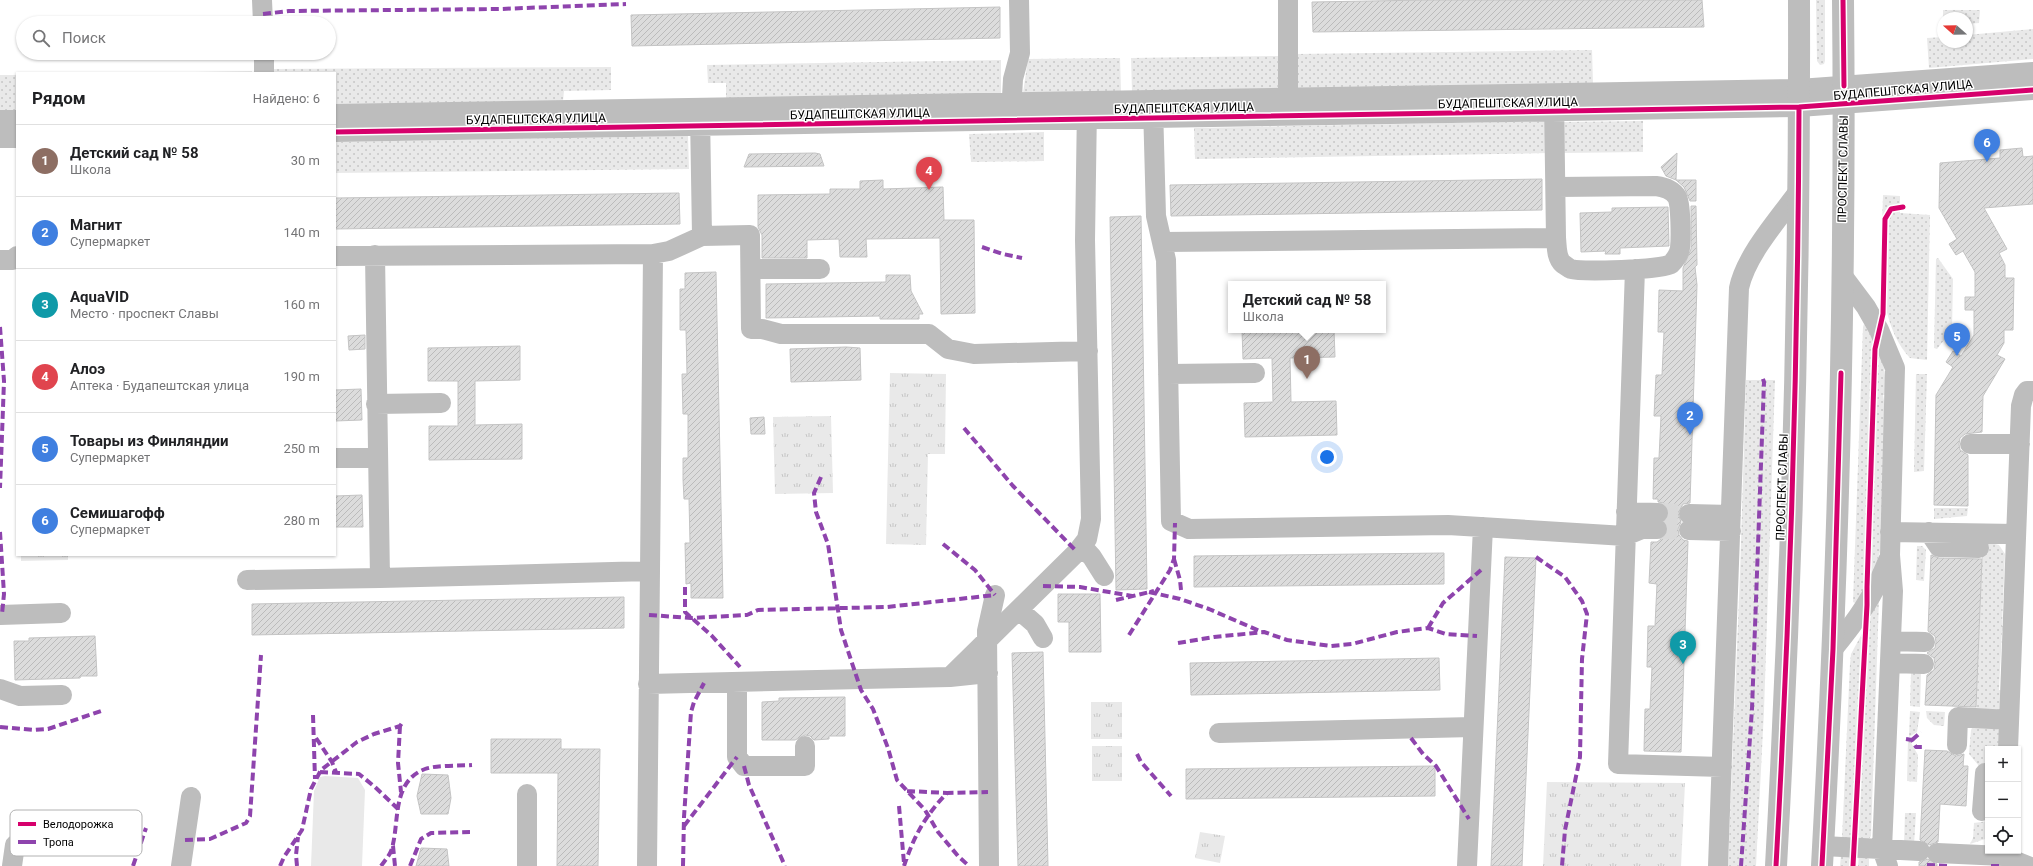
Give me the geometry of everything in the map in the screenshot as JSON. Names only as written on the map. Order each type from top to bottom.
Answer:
[{"type":"main road","name":"ПРОСПЕКТ СЛАВЫ","points":[[1776,866],[1793,484],[1799,191],[1799,0]]},
{"type":"main road","name":"ПРОСПЕКТ СЛАВЫ","points":[[1822,856],[1833,649],[1841,373],[1844,96],[1843,0]]},
{"type":"street","points":[[262,0],[263,16]]},
{"type":"street","points":[[1011,112],[1013,79],[1020,53],[1019,0]]},
{"type":"street","points":[[1288,0],[1288,107]]},
{"type":"street","points":[[264,60],[264,72]]},
{"type":"street","name":"БУДАПЕШТСКАЯ УЛИЦА","points":[[1844,96],[2033,72]]},
{"type":"street","name":"БУДАПЕШТСКАЯ УЛИЦА","points":[[336,114],[700,117],[1554,103],[1799,98],[2033,90]]},
{"type":"street","points":[[1554,103],[1557,187],[1556,238],[1558,254],[1562,263],[1571,269],[1635,269],[1663,267],[1670,264],[1677,257],[1680,248],[1678,201],[1674,192],[1663,187],[1656,186],[1557,187]]},
{"type":"street","points":[[1153,109],[1156,216],[1166,260],[1172,521],[1189,529],[1443,525],[1625,536],[1658,521],[1626,512]]},
{"type":"street","points":[[950,677],[988,642],[1082,546],[1087,539],[1091,519],[1085,240],[1087,111]]},
{"type":"street","points":[[700,117],[702,236]]},
{"type":"street","name":"БУДАПЕШТСКАЯ УЛИЦА","points":[[336,132],[700,117]]},
{"type":"street","points":[[0,120],[16,120]]},
{"type":"street","points":[[0,138],[16,138]]},
{"type":"street","points":[[1718,866],[1739,288],[1743,272],[1751,259],[1799,191]]},
{"type":"street","points":[[336,256],[653,254],[669,251],[702,236],[750,235],[751,329],[762,329],[781,334],[929,334],[948,349],[974,354],[1088,351]]},
{"type":"street","points":[[1163,242],[1185,247],[1556,238]]},
{"type":"street","points":[[648,866],[648,684],[650,571],[643,545],[653,254]]},
{"type":"street","points":[[375,255],[376,404],[380,578]]},
{"type":"street","points":[[0,260],[13,260],[16,257]]},
{"type":"street","points":[[751,269],[820,269]]},
{"type":"street","points":[[1635,269],[1627,337],[1626,512],[1618,764],[1722,767]]},
{"type":"street","points":[[1842,274],[1866,307],[1879,330],[1895,368],[1890,532],[1892,591],[1885,858]]},
{"type":"street","points":[[1168,374],[1255,373]]},
{"type":"street","points":[[2008,746],[2016,534],[2014,450],[2020,395]]},
{"type":"street","points":[[376,404],[441,403]]},
{"type":"street","points":[[1970,444],[2014,450]]},
{"type":"street","points":[[336,458],[377,458]]},
{"type":"street","points":[[1689,522],[1731,523]]},
{"type":"street","points":[[1467,866],[1483,527]]},
{"type":"street","points":[[1890,532],[2016,534]]},
{"type":"street","points":[[1929,532],[1939,547],[1979,548]]},
{"type":"street","points":[[1082,546],[1092,557],[1104,576]]},
{"type":"street","points":[[1833,649],[1868,605],[1890,555]]},
{"type":"street","points":[[247,580],[650,571]]},
{"type":"street","points":[[989,866],[987,631],[995,595]]},
{"type":"street","points":[[1019,610],[1034,624],[1043,638]]},
{"type":"street","points":[[0,615],[61,613]]},
{"type":"street","points":[[1891,642],[1925,642]]},
{"type":"street","points":[[1890,664],[1924,664]]},
{"type":"street","points":[[648,684],[950,677],[988,673]]},
{"type":"street","points":[[737,682],[737,757],[744,766],[805,766],[805,746]]},
{"type":"street","points":[[0,689],[20,696],[62,695]]},
{"type":"street","points":[[1956,744],[1958,718],[2009,720]]},
{"type":"street","points":[[1220,733],[1473,727]]},
{"type":"street","points":[[1981,811],[1985,773]]},
{"type":"street","points":[[527,794],[527,866]]},
{"type":"street","points":[[181,866],[191,797]]},
{"type":"street","points":[[1822,856],[1885,858],[1929,852],[1985,854]]},
{"type":"street","points":[[2003,854],[2028,866]]},
{"type":"street","points":[[12,866],[13,856]]},
{"type":"green space","points":[[1816,0],[1825,0],[1825,61],[1824,64],[1820,65],[1817,61]]},
{"type":"green space","points":[[1943,10],[1980,10],[1979,23],[1973,24],[1973,12],[1943,12]]},
{"type":"green space","points":[[2033,29],[2033,59],[1929,68],[1927,38],[1937,37],[1937,48],[1973,48],[1973,34]]},
{"type":"green space","points":[[1592,50],[1593,84],[1297,89],[1296,54]]},
{"type":"green space","points":[[1279,56],[1279,89],[1132,91],[1131,58]]},
{"type":"green space","points":[[1120,58],[1121,92],[1023,93],[1028,59]]},
{"type":"green space","points":[[1001,60],[1001,94],[726,99],[726,83],[708,83],[707,65]]},
{"type":"green space","points":[[611,67],[611,90],[564,91],[563,101],[336,105],[336,72],[271,72],[271,69]]},
{"type":"green space","points":[[252,71],[252,72],[194,72]]},
{"type":"green space","points":[[0,75],[16,75],[16,110],[0,110]]},
{"type":"green space","points":[[1550,121],[1550,153],[1195,159],[1194,128]]},
{"type":"green space","points":[[1643,121],[1643,152],[1563,153],[1563,122]]},
{"type":"green space","points":[[1044,132],[1044,161],[971,162],[969,134]]},
{"type":"green space","points":[[688,136],[689,169],[336,173],[336,142]]},
{"type":"green space","points":[[1883,195],[1900,196],[1900,213],[1930,215],[1927,360],[1910,358],[1898,342],[1890,323],[1882,281],[1881,258]]},
{"type":"green space","points":[[1938,258],[1953,279],[1952,330],[1937,349],[1934,348],[1936,259]]},
{"type":"green space","points":[[1864,324],[1873,338],[1865,594],[1857,604],[1853,602]]},
{"type":"green space","points":[[1877,347],[1882,359],[1885,382],[1885,395],[1883,395],[1885,406],[1882,535],[1880,552],[1868,587]]},
{"type":"green space","points":[[890,373],[946,374],[945,454],[928,454],[926,545],[886,544]]},
{"type":"green space","points":[[1916,374],[1927,374],[1924,471],[1914,472]]},
{"type":"green space","points":[[1746,380],[1775,380],[1764,711],[1756,866],[1728,866],[1740,575]]},
{"type":"green space","points":[[831,416],[833,493],[775,494],[773,417]]},
{"type":"green space","points":[[1934,508],[1968,508],[1967,516],[1934,519]]},
{"type":"green space","points":[[1983,541],[1999,545],[2005,554],[2002,626],[2007,627],[2002,631],[1999,690],[2005,690],[2001,710],[1976,713]]},
{"type":"green space","points":[[1917,546],[1922,546],[1926,550],[1924,581],[1916,580]]},
{"type":"green space","points":[[21,556],[68,556],[68,560],[21,561]]},
{"type":"green space","points":[[1879,599],[1871,836],[1869,839],[1858,840],[1867,624]]},
{"type":"green space","points":[[1864,630],[1855,840],[1842,839],[1851,654]]},
{"type":"green space","points":[[1911,673],[1921,673],[1920,707],[1910,706]]},
{"type":"green space","points":[[1091,702],[1122,702],[1122,739],[1091,739]]},
{"type":"green space","points":[[1910,711],[1920,712],[1917,732],[1909,737]]},
{"type":"green space","points":[[1926,711],[1945,712],[1944,726],[1934,725],[1927,718]]},
{"type":"green space","points":[[1974,724],[2000,730],[2002,746],[1985,746],[1985,766],[1979,766],[1969,754],[1971,730]]},
{"type":"green space","points":[[1908,740],[1918,755],[1917,782],[1907,781]]},
{"type":"green space","points":[[1092,746],[1122,746],[1122,781],[1092,781]]},
{"type":"green space","points":[[320,777],[358,778],[365,790],[362,866],[311,866],[314,791]]},
{"type":"green space","points":[[1547,782],[1685,783],[1681,866],[1543,866]]},
{"type":"green space","points":[[1905,813],[1916,813],[1914,845],[1904,844]]},
{"type":"green space","points":[[1985,821],[1985,839],[1970,844],[1973,838],[1974,823]]},
{"type":"green space","points":[[1200,832],[1225,836],[1220,863],[1195,858]]},
{"type":"green space","points":[[1841,855],[1855,855],[1854,866],[1840,866]]},
{"type":"green space","points":[[1859,855],[1866,856],[1869,859],[1869,866],[1858,866]]},
{"type":"building","points":[[1427,0],[1702,0],[1704,27],[1313,32],[1312,2]]},
{"type":"building","points":[[1000,7],[1000,38],[632,46],[631,15]]},
{"type":"building","points":[[2022,148],[2023,157],[2033,156],[2033,204],[1984,208],[2007,249],[1999,253],[2005,265],[2005,278],[2014,278],[2013,330],[2004,330],[2004,343],[1997,355],[2005,359],[1983,396],[1982,432],[1965,434],[1960,438],[1960,450],[1968,455],[1968,506],[1934,505],[1936,395],[1953,367],[1946,362],[1953,351],[1961,356],[1974,335],[1974,310],[1965,310],[1965,297],[1975,297],[1975,272],[1963,251],[1956,255],[1949,244],[1957,239],[1939,208],[1940,163],[2000,158],[2000,150]]},
{"type":"building","points":[[1677,153],[1676,180],[1666,176],[1661,167]]},
{"type":"building","points":[[749,154],[820,154],[824,166],[744,167]]},
{"type":"building","points":[[1542,179],[1542,210],[1171,216],[1170,185]]},
{"type":"building","points":[[883,180],[883,189],[943,187],[944,220],[974,220],[975,313],[941,314],[940,238],[866,239],[867,257],[840,257],[839,239],[807,240],[807,258],[762,258],[762,235],[758,227],[758,195],[830,194],[830,189],[860,189],[860,181]]},
{"type":"building","points":[[1676,180],[1696,180],[1696,201],[1690,201],[1684,187]]},
{"type":"building","points":[[679,193],[680,224],[336,229],[336,198]]},
{"type":"building","points":[[1691,206],[1696,206],[1697,265],[1695,267],[1697,285],[1690,503],[1683,504],[1678,513],[1681,522],[1678,529],[1679,535],[1683,540],[1688,541],[1681,752],[1644,751],[1645,709],[1650,709],[1652,667],[1647,667],[1648,626],[1655,626],[1657,584],[1649,583],[1651,542],[1657,542],[1667,535],[1668,529],[1665,521],[1669,513],[1664,503],[1658,502],[1658,499],[1653,499],[1654,458],[1659,458],[1661,416],[1654,416],[1656,375],[1662,375],[1664,332],[1658,332],[1659,290],[1683,291],[1683,268],[1691,249]]},
{"type":"building","points":[[1668,207],[1669,246],[1620,248],[1620,254],[1605,254],[1606,251],[1581,252],[1580,213],[1612,212],[1612,208]]},
{"type":"building","points":[[1141,216],[1147,589],[1116,590],[1110,217]]},
{"type":"building","points":[[716,272],[723,598],[691,598],[691,583],[686,584],[685,543],[690,543],[689,499],[684,499],[683,479],[683,458],[688,458],[688,414],[683,414],[682,374],[687,374],[686,330],[680,330],[680,289],[685,289],[685,273]]},
{"type":"building","points":[[886,275],[910,275],[911,291],[923,314],[919,314],[919,319],[880,319],[880,316],[766,318],[766,284],[886,282]]},
{"type":"building","points":[[1242,333],[1334,333],[1335,357],[1290,358],[1291,402],[1336,401],[1337,435],[1245,437],[1244,403],[1273,402],[1272,358],[1243,359]]},
{"type":"building","points":[[365,335],[365,349],[349,350],[348,336]]},
{"type":"building","points":[[520,346],[520,380],[475,381],[475,425],[522,424],[522,459],[429,460],[429,426],[458,426],[458,381],[428,381],[428,348]]},
{"type":"building","points":[[860,348],[861,380],[791,382],[790,349]]},
{"type":"building","points":[[361,389],[362,420],[336,421],[336,390]]},
{"type":"building","points":[[764,417],[765,434],[751,434],[750,418]]},
{"type":"building","points":[[362,495],[363,527],[336,527],[336,496]]},
{"type":"building","points":[[1444,553],[1444,584],[1194,587],[1194,556]]},
{"type":"building","points":[[1931,555],[1939,558],[1982,559],[1976,707],[1925,705],[1927,675],[1934,670],[1935,664],[1934,658],[1927,653],[1935,648],[1936,642],[1935,636],[1928,631]]},
{"type":"building","points":[[1505,557],[1536,558],[1522,866],[1491,866]]},
{"type":"building","points":[[1058,594],[1100,594],[1101,652],[1069,652],[1069,622],[1058,622]]},
{"type":"building","points":[[624,597],[624,628],[252,635],[252,604]]},
{"type":"building","points":[[95,636],[97,676],[15,680],[14,641],[29,641],[29,638]]},
{"type":"building","points":[[1043,652],[1048,866],[1018,866],[1012,653]]},
{"type":"building","points":[[1439,658],[1440,690],[1191,695],[1190,663]]},
{"type":"building","points":[[845,697],[845,736],[829,736],[829,739],[814,740],[810,736],[805,735],[795,740],[762,740],[762,702],[779,701],[779,698]]},
{"type":"building","points":[[491,739],[561,739],[561,749],[600,749],[598,866],[557,866],[558,773],[491,773]]},
{"type":"building","points":[[1925,750],[1947,751],[1956,756],[1964,754],[1963,766],[1968,766],[1966,806],[1940,804],[1938,842],[1929,845],[1920,840]]},
{"type":"building","points":[[1435,766],[1435,796],[1186,799],[1186,769]]},
{"type":"building","points":[[422,774],[448,775],[451,798],[448,814],[421,814],[417,796]]},
{"type":"building","points":[[421,848],[447,849],[449,866],[416,866]]},
{"type":"building","points":[[1928,859],[1937,864],[1937,866],[1919,866],[1919,862]]},
{"type":"tunnel","points":[[1658,513],[1689,514]]},
{"type":"tunnel","points":[[1657,529],[1689,530]]},
{"type":"marked path","points":[[263,14],[289,11],[500,9],[626,4]]},
{"type":"marked path","points":[[982,247],[1022,258]]},
{"type":"marked path","points":[[0,327],[4,381],[0,488]]},
{"type":"marked path","points":[[1741,866],[1752,709],[1764,382],[1762,376]]},
{"type":"marked path","points":[[964,428],[1013,486],[1077,552]]},
{"type":"marked path","points":[[821,477],[814,493],[816,512],[828,544],[841,630],[861,690],[873,709],[888,748],[897,780],[925,810],[938,832],[958,856],[969,866]]},
{"type":"marked path","points":[[1129,635],[1170,570],[1174,559],[1175,523]]},
{"type":"marked path","points":[[0,532],[4,594],[2,614]]},
{"type":"marked path","points":[[943,544],[975,570],[995,595]]},
{"type":"marked path","points":[[1536,557],[1565,577],[1582,601],[1587,614],[1582,659],[1580,757],[1565,830],[1562,866]]},
{"type":"marked path","points":[[1174,559],[1180,580],[1181,590]]},
{"type":"marked path","points":[[1428,628],[1443,603],[1481,570]]},
{"type":"marked path","points":[[1043,586],[1080,587],[1132,596]]},
{"type":"marked path","points":[[685,587],[685,612],[712,636],[740,667]]},
{"type":"marked path","points":[[1116,600],[1154,591]]},
{"type":"marked path","points":[[1149,592],[1180,599],[1209,609],[1262,632]]},
{"type":"marked path","points":[[649,615],[691,618],[747,615],[758,610],[887,607],[995,595]]},
{"type":"marked path","points":[[1178,643],[1214,637],[1264,632],[1287,640],[1331,646],[1352,644],[1397,632],[1428,628],[1446,634],[1477,636]]},
{"type":"marked path","points":[[185,840],[210,839],[246,823],[250,816],[261,655]]},
{"type":"marked path","points":[[683,866],[684,817],[691,712],[694,702],[704,683]]},
{"type":"marked path","points":[[0,727],[34,730],[48,729],[104,710]]},
{"type":"marked path","points":[[313,715],[315,779]]},
{"type":"marked path","points":[[280,866],[284,857],[302,830],[311,789],[321,770],[357,742],[374,734],[400,726],[402,723]]},
{"type":"marked path","points":[[400,726],[398,763],[401,792]]},
{"type":"marked path","points":[[1912,740],[1921,732]]},
{"type":"marked path","points":[[316,738],[332,762],[336,772]]},
{"type":"marked path","points":[[1411,738],[1423,754],[1436,766],[1469,819]]},
{"type":"marked path","points":[[1906,739],[1912,740],[1916,747],[1923,747]]},
{"type":"marked path","points":[[1137,754],[1141,762],[1171,796]]},
{"type":"marked path","points":[[684,826],[737,757]]},
{"type":"marked path","points":[[381,866],[392,847],[399,801],[407,782],[425,769],[441,766],[472,765]]},
{"type":"marked path","points":[[744,766],[749,785],[785,866]]},
{"type":"marked path","points":[[320,772],[359,774],[398,809]]},
{"type":"marked path","points":[[907,791],[947,793]]},
{"type":"marked path","points":[[904,866],[916,836],[926,818],[947,793],[988,792]]},
{"type":"marked path","points":[[899,806],[904,863]]},
{"type":"marked path","points":[[142,840],[146,828]]},
{"type":"marked path","points":[[410,866],[421,839],[431,833],[470,832]]},
{"type":"marked path","points":[[297,866],[296,855],[298,837]]},
{"type":"marked path","points":[[393,846],[395,866]]},
{"type":"marked path","points":[[133,866],[136,856]]},
{"type":"marked path","points":[[1927,865],[1949,866]]},
{"type":"marked path","points":[[1991,866],[1999,866]]},
{"type":"cycle path","points":[[1843,0],[1844,86]]},
{"type":"cycle path","points":[[336,132],[1799,107],[2033,90]]},
{"type":"cycle path","points":[[1776,866],[1785,676],[1795,392],[1799,107]]},
{"type":"cycle path","points":[[1853,866],[1867,605],[1875,349],[1883,314],[1885,219],[1891,209],[1903,207]]},
{"type":"cycle path","points":[[1822,866],[1833,649],[1841,373]]},
{"type":"place","name":"Семишагофф","points":[[1987,162]]},
{"type":"place","name":"Алоэ","points":[[929,190]]},
{"type":"place","name":"Товары из Финляндии","points":[[1957,356]]},
{"type":"place","name":"Детский сад № 58","points":[[1307,379]]},
{"type":"place","name":"Магнит","points":[[1690,435]]},
{"type":"place","name":"AquaVID","points":[[1683,664]]}]
